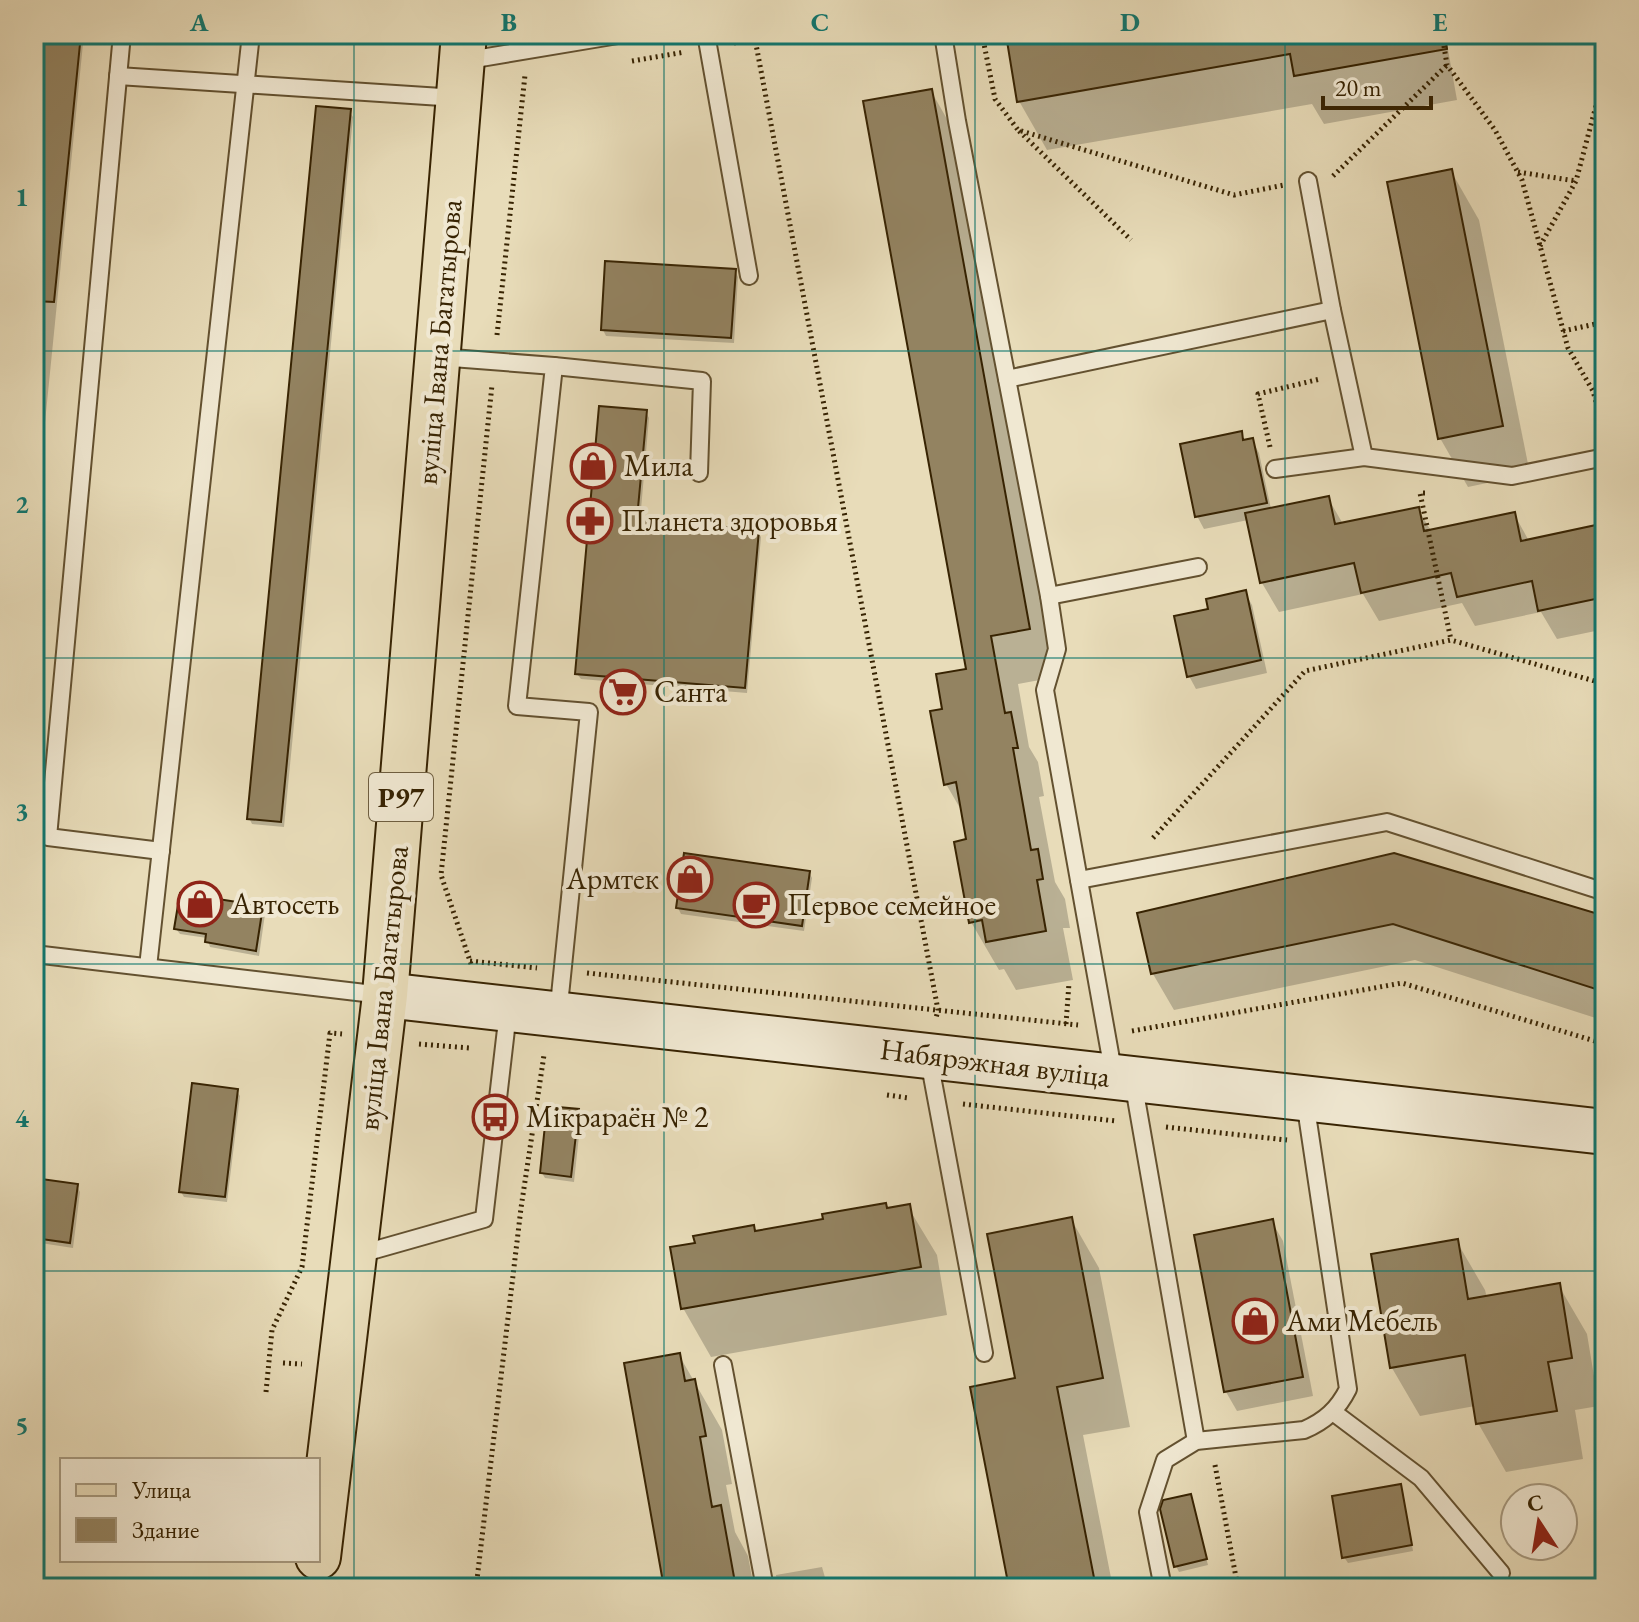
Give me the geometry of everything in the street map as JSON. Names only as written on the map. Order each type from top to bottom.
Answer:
[{"type":"main road","name":"вуліца Івана Багатырова","points":[[320,1542],[385,995],[462,65]]},
{"type":"main road","name":"Набярэжная вуліца","points":[[385,995],[508,1010],[558,1036],[928,1054],[1305,1100],[1605,1132]]},
{"type":"main road","name":"вуліца Івана Багатырова","points":[[314,1588],[317,1562]]},
{"type":"lane","points":[[122,34],[48,837],[161,851]]},
{"type":"lane","points":[[148,967],[251,34]]},
{"type":"lane","points":[[118,76],[246,85],[462,65],[624,34]]},
{"type":"lane","points":[[943,34],[1049,596],[1057,649],[1045,690],[1105,1028],[1141,1124],[1196,1441]]},
{"type":"lane","points":[[707,41],[749,276]]},
{"type":"lane","points":[[1308,181],[1364,457]]},
{"type":"lane","points":[[1007,379],[1332,310]]},
{"type":"lane","points":[[438,356],[702,381],[699,473]]},
{"type":"lane","points":[[554,366],[517,706],[589,712],[558,1036]]},
{"type":"lane","points":[[1275,469],[1364,457],[1512,476],[1605,457]]},
{"type":"lane","points":[[1049,596],[1198,567]]},
{"type":"lane","points":[[1079,880],[1387,822],[1605,892]]},
{"type":"lane","points":[[34,954],[385,995]]},
{"type":"lane","points":[[355,1256],[484,1219],[508,1010]]},
{"type":"lane","points":[[928,1054],[984,1353]]},
{"type":"lane","points":[[1163,1588],[1148,1512],[1165,1460],[1196,1441],[1304,1430],[1333,1412],[1348,1389],[1305,1100]]},
{"type":"lane","points":[[723,1365],[765,1588]]},
{"type":"lane","points":[[1333,1412],[1421,1478],[1501,1573]]},
{"type":"path","points":[[632,61],[707,41],[785,34]]},
{"type":"path","points":[[982,34],[995,99],[1018,130],[1131,240]]},
{"type":"path","points":[[1442,34],[1447,65],[1495,130],[1517,172],[1568,348],[1593,391],[1605,436]]},
{"type":"path","points":[[1588,34],[1605,52]]},
{"type":"path","points":[[755,39],[938,1010],[928,1054]]},
{"type":"path","points":[[1335,191],[1332,176],[1447,65]]},
{"type":"path","points":[[1540,246],[1576,181],[1605,72]]},
{"type":"path","points":[[499,324],[524,81],[540,78]]},
{"type":"path","points":[[1018,130],[1234,195]]},
{"type":"path","points":[[1517,172],[1576,181]]},
{"type":"path","points":[[1563,331],[1605,322]]},
{"type":"path","points":[[491,395],[441,875],[470,961],[1136,1031],[1402,983],[1605,1044]]},
{"type":"path","points":[[1403,462],[1420,493],[1451,640]]},
{"type":"path","points":[[1420,493],[1436,493]]},
{"type":"path","points":[[1393,651],[1451,640],[1605,684]]},
{"type":"path","points":[[266,1392],[272,1330],[302,1267],[330,1033]]},
{"type":"path","points":[[476,1588],[542,1055],[558,1036]]},
{"type":"path","points":[[873,1094],[1310,1143]]},
{"type":"building","points":[[45,34],[81,34],[54,302],[34,301],[34,141]]},
{"type":"building","points":[[1048,34],[1445,34],[1447,49],[1294,76],[1290,54],[1017,102],[1007,41]]},
{"type":"building","points":[[932,89],[1030,629],[991,636],[1005,713],[1011,712],[1018,748],[1013,748],[1031,850],[1038,849],[1043,879],[1037,880],[1046,931],[986,942],[982,920],[969,923],[954,842],[966,839],[956,782],[944,785],[930,711],[942,709],[936,674],[966,669],[863,101]]},
{"type":"building","points":[[316,106],[351,109],[281,822],[247,819]]},
{"type":"building","points":[[1452,169],[1503,426],[1438,439],[1387,182]]},
{"type":"building","points":[[605,261],[736,269],[731,338],[601,330]]},
{"type":"building","points":[[599,406],[647,410],[637,519],[759,530],[745,688],[575,674]]},
{"type":"building","points":[[1242,431],[1243,440],[1253,438],[1267,503],[1195,517],[1180,444]]},
{"type":"building","points":[[1329,496],[1335,524],[1419,507],[1424,531],[1515,512],[1521,541],[1596,525],[1605,565],[1605,597],[1538,611],[1532,581],[1457,597],[1451,573],[1361,593],[1354,563],[1260,583],[1245,513]]},
{"type":"building","points":[[1246,590],[1261,660],[1187,677],[1174,616],[1208,609],[1206,599]]},
{"type":"building","points":[[684,853],[810,871],[802,926],[676,908]]},
{"type":"building","points":[[1394,853],[1605,916],[1605,992],[1393,924],[1151,974],[1137,913]]},
{"type":"building","points":[[180,893],[263,906],[256,951],[205,942],[206,934],[174,929]]},
{"type":"building","points":[[192,1083],[238,1089],[225,1197],[179,1192]]},
{"type":"building","points":[[547,1106],[579,1109],[571,1177],[540,1173]]},
{"type":"building","points":[[34,1178],[78,1184],[70,1243],[34,1238]]},
{"type":"building","points":[[886,1203],[887,1208],[910,1204],[921,1267],[681,1309],[670,1247],[695,1243],[693,1236],[754,1225],[755,1231],[823,1219],[822,1214]]},
{"type":"building","points":[[1072,1217],[1103,1378],[1057,1387],[1096,1588],[1009,1588],[970,1387],[1015,1378],[987,1234]]},
{"type":"building","points":[[1273,1219],[1303,1377],[1224,1392],[1194,1235]]},
{"type":"building","points":[[1458,1239],[1468,1299],[1560,1283],[1572,1358],[1548,1362],[1557,1411],[1476,1424],[1465,1355],[1390,1368],[1371,1254]]},
{"type":"building","points":[[680,1353],[685,1381],[695,1379],[706,1436],[700,1437],[712,1507],[721,1505],[736,1588],[664,1588],[624,1363]]},
{"type":"building","points":[[1401,1484],[1412,1545],[1342,1558],[1332,1496]]},
{"type":"building","points":[[1191,1494],[1207,1559],[1174,1567],[1160,1509],[1163,1500]]},
{"type":"place","name":"Мила","points":[[593,466]]},
{"type":"place","name":"Планета здоровья","points":[[590,521]]},
{"type":"place","name":"Санта","points":[[623,692]]},
{"type":"place","name":"Армтек","points":[[690,879]]},
{"type":"place","name":"Автосеть","points":[[200,904]]},
{"type":"place","name":"Первое семейное","points":[[756,905]]},
{"type":"place","name":"Мікрараён № 2","points":[[495,1117]]},
{"type":"place","name":"Ами Мебель","points":[[1255,1321]]}]
